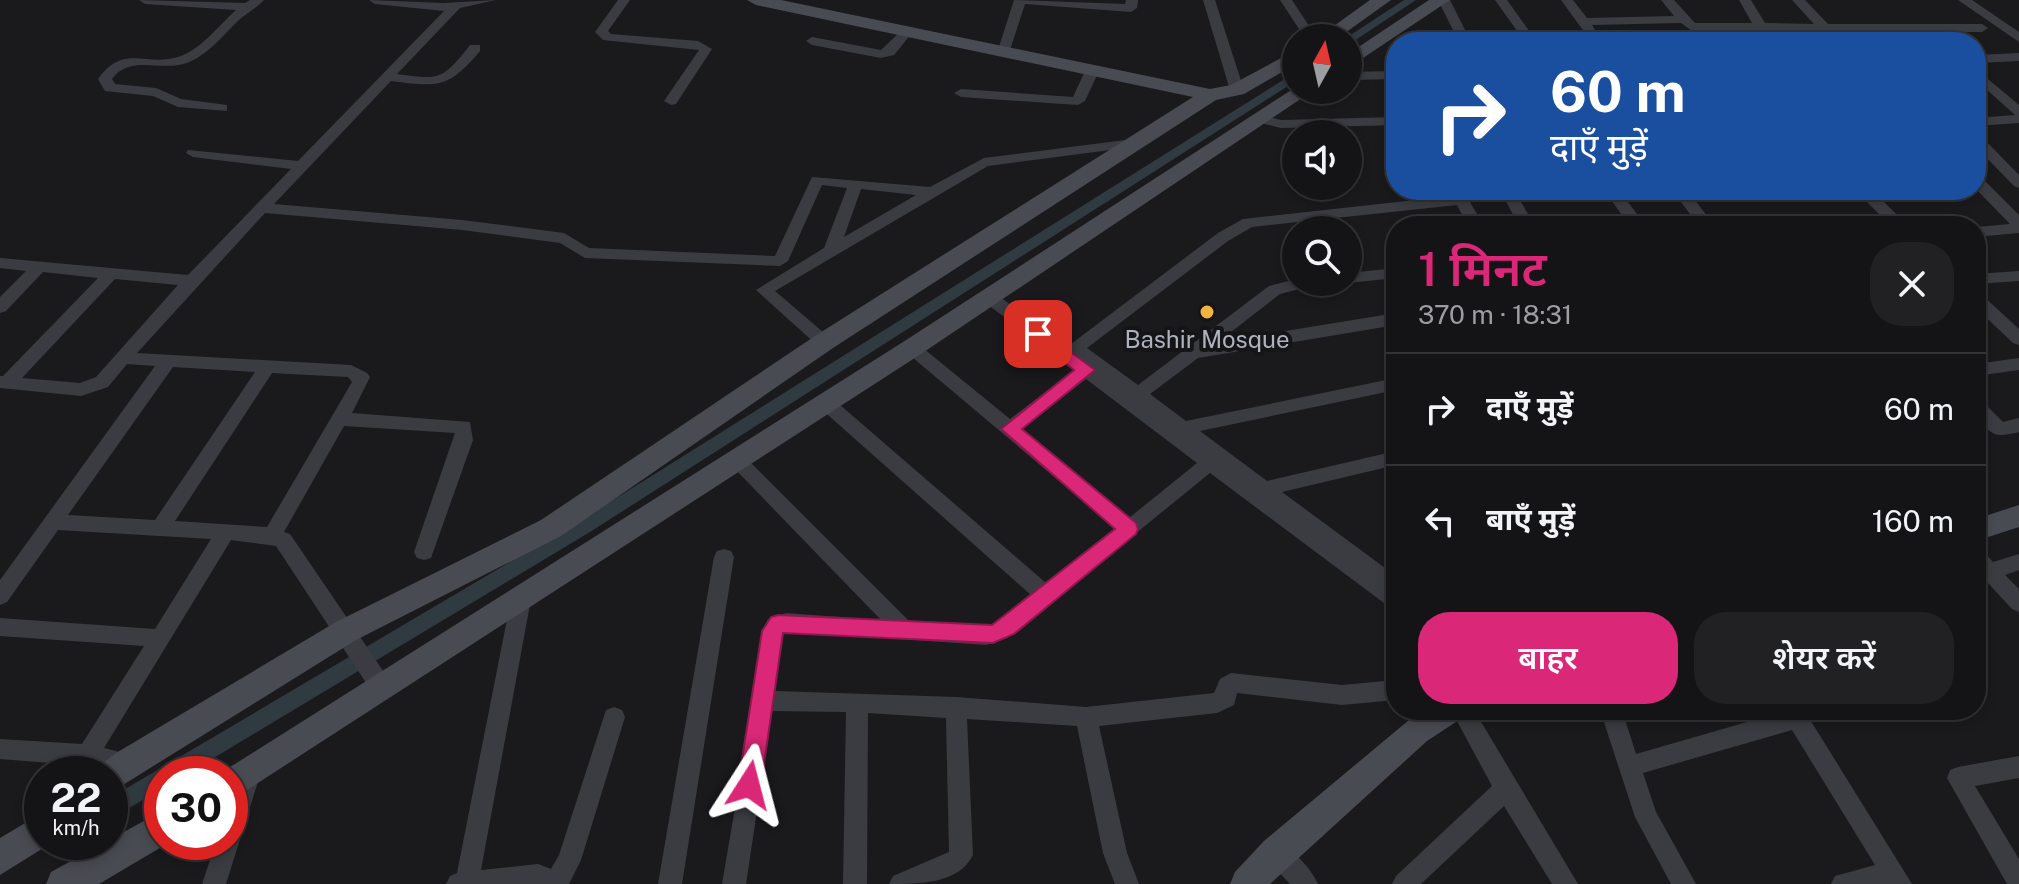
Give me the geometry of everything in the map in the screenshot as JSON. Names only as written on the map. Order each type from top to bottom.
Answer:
[{"type":"street","points":[[145,0],[252,4]]},
{"type":"street","points":[[375,0],[455,6],[490,0]]},
{"type":"street","points":[[624,0],[601,32],[607,37],[698,45],[706,49],[671,101]]},
{"type":"street","points":[[756,0],[1210,95],[1245,88],[1282,65]]},
{"type":"street","points":[[1003,53],[1020,0],[1131,8],[1132,0]]},
{"type":"street","points":[[1209,0],[1245,88],[1282,103]]},
{"type":"street","points":[[1286,0],[1302,24]]},
{"type":"street","points":[[1393,32],[1442,0],[1460,32]]},
{"type":"street","points":[[1501,0],[1524,32]]},
{"type":"street","points":[[1567,0],[1590,32]]},
{"type":"street","points":[[1667,0],[1697,32]]},
{"type":"street","points":[[1745,0],[1761,28]]},
{"type":"street","points":[[1798,0],[1825,28]]},
{"type":"street","points":[[1964,0],[2019,38]]},
{"type":"street","points":[[1345,24],[1376,2]]},
{"type":"street","points":[[222,108],[178,103],[156,92],[110,88],[105,79],[113,67],[123,62],[173,62],[185,59],[252,4]]},
{"type":"street","points":[[4,382],[88,389],[102,382],[192,281],[455,6]]},
{"type":"street","points":[[1583,22],[1688,23],[1761,28],[1982,28]]},
{"type":"street","points":[[2001,25],[2019,25]]},
{"type":"street","points":[[812,41],[881,54],[889,52],[906,33]]},
{"type":"street","points":[[1362,53],[1386,37]]},
{"type":"street","points":[[389,77],[437,82],[446,80],[475,48]]},
{"type":"street","points":[[1986,59],[2019,57]]},
{"type":"street","points":[[961,93],[1078,101],[1092,71]]},
{"type":"street","points":[[1362,77],[1386,78]]},
{"type":"street","points":[[1986,82],[2019,112]]},
{"type":"street","points":[[128,764],[551,528],[824,342],[1210,95]]},
{"type":"street","points":[[1282,103],[1281,124],[1386,121]]},
{"type":"street","points":[[248,772],[378,681],[521,599],[912,348],[1282,103]]},
{"type":"street","points":[[1986,121],[2019,119]]},
{"type":"street","points":[[824,342],[764,290],[984,162],[1141,142]]},
{"type":"street","points":[[1986,149],[2016,178]]},
{"type":"street","points":[[193,153],[303,166]]},
{"type":"street","points":[[1986,179],[2016,178]]},
{"type":"street","points":[[262,208],[462,225],[564,238],[585,253],[780,261],[817,180],[932,192]]},
{"type":"street","points":[[831,251],[856,184]]},
{"type":"street","points":[[1986,190],[2019,226]]},
{"type":"street","points":[[1075,348],[1223,237],[1248,222],[1419,200]]},
{"type":"street","points":[[1686,200],[1699,216]]},
{"type":"street","points":[[1873,200],[1890,216]]},
{"type":"street","points":[[1986,231],[2019,226]]},
{"type":"street","points":[[0,263],[192,281]]},
{"type":"street","points":[[0,307],[39,267]]},
{"type":"street","points":[[4,382],[111,274]]},
{"type":"street","points":[[1362,277],[1386,274]]},
{"type":"street","points":[[1986,278],[2019,276]]},
{"type":"street","points":[[1134,397],[1275,290],[1282,288]]},
{"type":"street","points":[[994,294],[1075,348],[1386,595]]},
{"type":"street","points":[[994,294],[1086,370],[1134,397]]},
{"type":"street","points":[[1986,315],[2017,335]]},
{"type":"street","points":[[1193,352],[1386,321]]},
{"type":"street","points":[[912,348],[1129,529]]},
{"type":"street","points":[[123,358],[357,373],[361,382],[272,535]]},
{"type":"street","points":[[0,596],[167,362]]},
{"type":"street","points":[[1986,369],[2019,364]]},
{"type":"street","points":[[160,528],[268,366]]},
{"type":"street","points":[[1010,429],[1086,370]]},
{"type":"street","points":[[1178,432],[1386,386]]},
{"type":"street","points":[[826,403],[1046,596]]},
{"type":"street","points":[[1986,416],[1999,430],[2019,425]]},
{"type":"street","points":[[339,419],[464,427],[464,440],[424,552]]},
{"type":"street","points":[[734,884],[773,631],[778,624],[993,634],[1046,596],[1214,459]]},
{"type":"street","points":[[737,460],[906,631]]},
{"type":"street","points":[[1257,491],[1386,460]]},
{"type":"street","points":[[1257,491],[1386,570]]},
{"type":"street","points":[[1986,527],[2019,516]]},
{"type":"street","points":[[55,522],[272,535],[290,547],[378,681]]},
{"type":"street","points":[[0,749],[88,755],[157,638],[225,533]]},
{"type":"street","points":[[670,884],[724,557]]},
{"type":"street","points":[[1986,564],[2019,562]]},
{"type":"street","points":[[1986,567],[2019,603]]},
{"type":"street","points":[[521,599],[461,883],[538,876],[554,884],[569,860],[614,717]]},
{"type":"street","points":[[0,627],[157,638]]},
{"type":"street","points":[[763,701],[857,702],[1086,717],[1217,703],[1226,698],[1231,683],[1342,695],[1386,691]]},
{"type":"street","points":[[855,884],[857,702]]},
{"type":"street","points":[[901,884],[928,879],[956,863],[961,855],[956,707]]},
{"type":"street","points":[[1086,717],[1115,853],[1127,884]]},
{"type":"street","points":[[1247,884],[1276,853],[1416,731],[1433,720]]},
{"type":"street","points":[[1468,720],[1506,789],[1566,884]]},
{"type":"street","points":[[1615,720],[1646,817],[1684,884]]},
{"type":"street","points":[[1631,766],[1776,720]]},
{"type":"street","points":[[1799,720],[1896,878],[1843,884]]},
{"type":"street","points":[[2019,767],[1958,778],[2019,881]]},
{"type":"street","points":[[1404,884],[1506,789]]},
{"type":"street","points":[[63,884],[144,839]]},
{"type":"street","points":[[0,858],[24,842]]},
{"type":"street","points":[[1276,853],[1306,884]]},
{"type":"street","points":[[214,884],[222,860]]},
{"type":"waterway","points":[[1362,33],[1411,0]]},
{"type":"waterway","points":[[199,756],[584,527],[1282,85]]},
{"type":"waterway","points":[[128,798],[144,789]]},
{"type":"place","name":"Bashir Mosque","points":[[1207,312]]},
{"type":"route","points":[[749,785],[774,626],[786,622],[986,636],[1006,628],[1129,529],[1010,429],[1086,370],[1038,334]]}]
